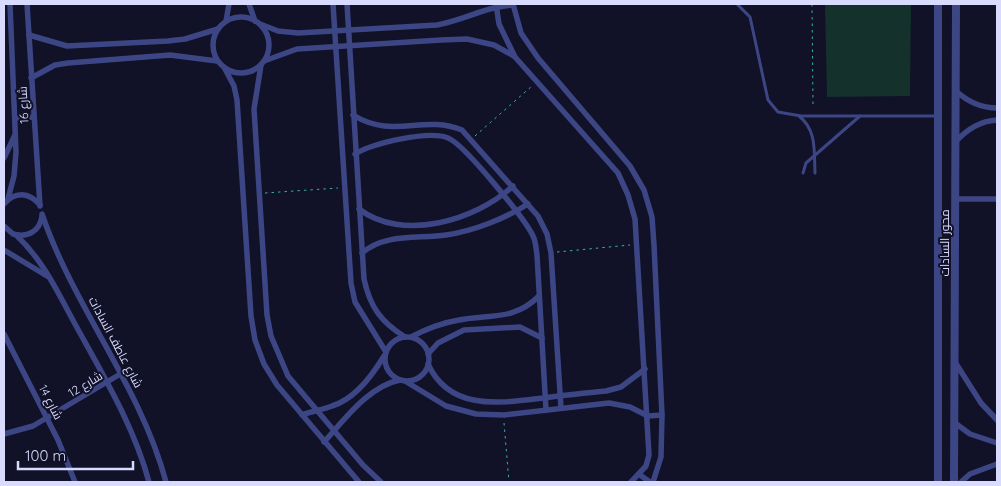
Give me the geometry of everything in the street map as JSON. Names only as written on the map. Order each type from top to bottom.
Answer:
[{"type":"street","name":"شارع 16","points":[[6,202],[15,168],[16,133],[10,4]]},
{"type":"street","name":"شارع 16","points":[[28,4],[34,117],[42,214]]},
{"type":"street","points":[[226,21],[229,4]]},
{"type":"street","points":[[249,4],[257,23],[266,34],[269,44],[262,63],[254,109],[267,315],[271,336],[288,376],[334,431],[381,482]]},
{"type":"street","points":[[333,4],[351,282],[355,302],[386,353],[388,370],[446,406],[461,412],[504,415],[609,403],[630,407],[648,416],[662,415]]},
{"type":"street","points":[[347,4],[364,279],[372,305],[389,327],[425,346],[428,354],[428,364],[442,386],[468,398],[502,404],[606,391],[621,387],[645,369]]},
{"type":"street","points":[[359,482],[277,385],[264,364],[255,340],[251,316],[237,100],[234,86],[225,69],[217,61],[212,45],[218,29],[226,21],[241,17],[278,31],[298,33],[437,25],[464,19],[496,5],[513,4],[521,33],[538,58],[630,166],[644,190],[652,217],[662,415],[661,458],[652,482],[640,475]]},
{"type":"street","name":"محور السادات","points":[[938,4],[938,482]]},
{"type":"street","name":"محور السادات","points":[[954,482],[956,4]]},
{"type":"street","points":[[496,5],[502,33],[515,57],[618,173],[628,195],[634,220],[636,244],[649,455],[646,466],[640,475],[631,482]]},
{"type":"street","points":[[29,35],[68,46],[168,41],[185,39],[218,29]]},
{"type":"street","points":[[225,69],[240,74],[252,71],[262,63],[297,49],[468,39],[494,45],[515,57]]},
{"type":"street","points":[[32,78],[55,65],[68,63],[170,55],[217,61]]},
{"type":"street","points":[[956,91],[966,100],[980,106],[997,108]]},
{"type":"street","points":[[353,115],[363,121],[386,128],[448,125],[462,130],[472,138],[538,216],[547,234],[551,253],[561,408]]},
{"type":"street","points":[[16,118],[34,117]]},
{"type":"street","points":[[956,141],[966,131],[979,124],[997,120]]},
{"type":"street","points":[[4,158],[16,133]]},
{"type":"street","points":[[355,154],[366,148],[388,141],[435,136],[446,137],[456,141],[516,212],[534,238],[546,410]]},
{"type":"street","points":[[359,209],[375,220],[393,226],[441,222],[463,217],[484,208],[513,186]]},
{"type":"street","points":[[6,202],[22,194],[29,196],[40,206]]},
{"type":"street","points":[[956,199],[997,199]]},
{"type":"street","points":[[362,253],[380,241],[448,235],[516,212],[528,204]]},
{"type":"street","points":[[4,235],[33,232],[40,224],[42,214]]},
{"type":"street","name":"شارع عاطف السادات","points":[[42,214],[56,252],[122,373],[151,433],[166,482]]},
{"type":"street","points":[[4,226],[39,259],[50,278],[108,382],[136,444],[149,482]]},
{"type":"street","points":[[4,250],[50,278]]},
{"type":"street","points":[[302,414],[332,406],[346,399],[367,381],[393,342],[443,323],[518,312],[530,306],[539,296]]},
{"type":"street","points":[[428,354],[438,343],[464,330],[520,327],[542,338]]},
{"type":"street","name":"شارع 14","points":[[4,334],[48,418],[75,482]]},
{"type":"street","points":[[938,350],[955,349]]},
{"type":"street","points":[[955,362],[981,403],[997,420]]},
{"type":"street","points":[[324,442],[387,382],[420,376],[428,364]]},
{"type":"street","name":"شارع 12","points":[[4,434],[33,426],[122,373]]},
{"type":"street","points":[[955,423],[970,434],[997,443]]},
{"type":"street","points":[[961,482],[970,474],[997,464]]},
{"type":"lane","points":[[737,4],[746,12],[752,22],[770,105],[778,112],[798,116],[938,116]]},
{"type":"lane","points":[[798,116],[811,132],[815,173]]},
{"type":"lane","points":[[803,173],[806,163],[814,155],[860,116]]},
{"type":"path","points":[[812,4],[813,104]]},
{"type":"path","points":[[472,138],[537,82]]},
{"type":"path","points":[[259,193],[345,187]]},
{"type":"path","points":[[551,253],[636,244]]},
{"type":"path","points":[[504,415],[509,482]]},
{"type":"green space","points":[[825,4],[911,4],[910,96],[827,97]]}]
